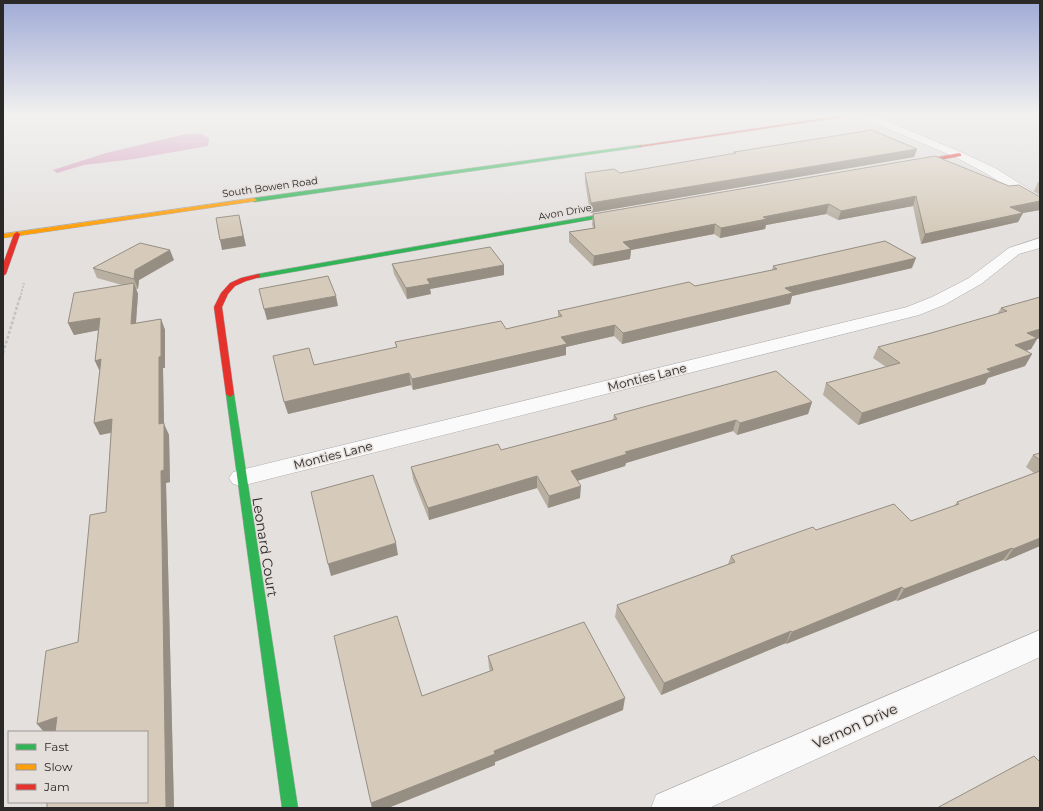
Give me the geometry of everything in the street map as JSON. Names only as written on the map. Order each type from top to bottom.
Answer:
[{"type":"main road","name":"South Bowen Road","points":[[3,236],[581,154]]},
{"type":"main road","points":[[904,164],[959,155]]},
{"type":"main road","name":"Avon Drive","points":[[224,290],[238,280],[251,277],[629,212]]},
{"type":"main road","points":[[3,274],[17,234]]},
{"type":"main road","name":"Leonard Court","points":[[224,290],[218,307],[241,478],[290,808]]},
{"type":"street","points":[[959,155],[991,171],[1040,202]]},
{"type":"street","name":"Monties Lane","points":[[241,478],[913,311],[938,301],[975,281],[1014,251],[1040,243]]},
{"type":"street","name":"Vernon Drive","points":[[669,808],[1040,643]]},
{"type":"path","points":[[3,353],[26,276]]},
{"type":"shaded area","points":[[103,154],[163,154],[84,165],[57,173],[53,170]]},
{"type":"building","points":[[731,154],[888,154],[591,203],[585,173],[614,169],[620,173]]},
{"type":"building","points":[[935,156],[1009,186],[1019,185],[1040,197],[1040,201],[1010,207],[1023,213],[925,234],[916,196],[841,211],[829,204],[763,217],[767,219],[721,228],[715,224],[623,242],[631,249],[594,256],[569,232],[595,228],[593,214]]},
{"type":"building","points":[[239,215],[243,236],[220,240],[216,218]]},
{"type":"building","points":[[885,241],[916,258],[785,288],[793,293],[623,333],[615,325],[561,337],[567,344],[412,379],[409,373],[284,402],[273,356],[309,348],[314,365],[397,347],[395,342],[501,321],[506,329],[562,316],[558,311],[689,282],[695,286],[777,269],[773,266]]},
{"type":"building","points":[[140,243],[170,250],[135,270],[134,279],[93,268]]},
{"type":"building","points":[[490,247],[504,265],[427,279],[430,284],[406,288],[392,264],[416,260]]},
{"type":"building","points":[[328,276],[336,296],[264,309],[259,289]]},
{"type":"building","points":[[134,283],[131,324],[161,319],[161,356],[159,357],[159,424],[164,423],[164,470],[161,471],[166,808],[47,808],[47,803],[148,803],[148,731],[55,731],[57,717],[37,724],[46,651],[78,642],[90,515],[106,512],[112,419],[94,423],[101,359],[95,361],[100,318],[68,323],[74,293]]},
{"type":"building","points":[[1040,297],[1040,329],[1027,333],[1037,338],[1015,345],[1032,354],[987,369],[991,372],[862,413],[826,383],[900,363],[878,347],[1007,311],[1001,308]]},
{"type":"building","points":[[776,371],[812,402],[740,423],[736,420],[625,452],[627,454],[571,471],[581,486],[549,496],[537,476],[428,508],[411,467],[498,444],[501,450],[617,419],[614,415]]},
{"type":"building","points":[[1040,453],[1040,460],[1033,455]]},
{"type":"building","points":[[1040,471],[1040,538],[904,589],[902,587],[664,683],[617,605],[735,562],[731,556],[813,527],[816,530],[894,504],[911,521],[959,504],[957,502]]},
{"type":"building","points":[[373,475],[396,543],[328,564],[311,492]]},
{"type":"building","points":[[397,616],[422,696],[493,670],[488,656],[584,622],[625,698],[494,751],[495,754],[371,803],[334,636]]},
{"type":"building","points":[[1034,756],[1040,762],[1040,808],[937,808]]},
{"type":"traffic: fast","points":[[254,200],[584,154]]},
{"type":"traffic: fast","points":[[258,276],[621,213]]},
{"type":"traffic: fast","points":[[230,394],[290,808]]},
{"type":"traffic: slow","points":[[3,236],[254,200]]},
{"type":"traffic: jam","points":[[911,163],[959,155]]},
{"type":"traffic: jam","points":[[3,274],[17,234]]},
{"type":"traffic: jam","points":[[230,394],[218,307],[221,299],[233,284],[243,279],[258,276]]}]
